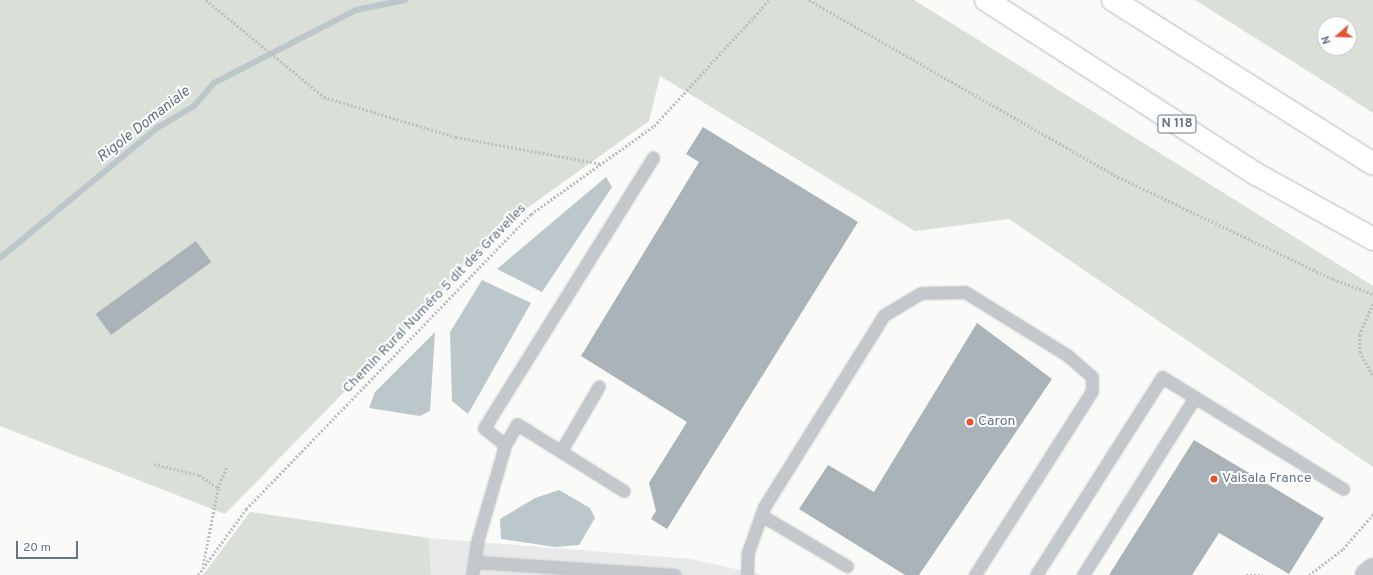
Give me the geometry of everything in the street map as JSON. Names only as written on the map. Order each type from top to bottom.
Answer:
[{"type":"highway","name":"N 118","points":[[986,0],[1258,175],[1373,239]]},
{"type":"highway","points":[[1113,0],[1373,164]]},
{"type":"street","points":[[1367,575],[1373,570]]},
{"type":"lane","points":[[505,445],[484,428],[653,158]]},
{"type":"lane","points":[[747,575],[748,552],[761,515],[884,315],[921,293],[965,292],[1067,355],[1092,377],[1092,390],[975,575]]},
{"type":"lane","points":[[1036,575],[1162,377],[1343,489]]},
{"type":"lane","points":[[561,451],[599,386]]},
{"type":"lane","points":[[1083,575],[1195,397]]},
{"type":"lane","points":[[472,575],[477,542],[505,445],[517,424],[624,491]]},
{"type":"lane","points":[[761,515],[847,566]]},
{"type":"lane","points":[[475,562],[675,575]]},
{"type":"path","points":[[206,0],[324,97],[456,137],[602,164]]},
{"type":"path","name":"Chemin Rural Numéro 5 dit des Gravelles","points":[[203,566],[246,509],[531,214],[654,126],[769,0]]},
{"type":"path","points":[[808,0],[1114,175],[1333,279],[1373,294]]},
{"type":"path","points":[[1373,304],[1360,341],[1360,352],[1373,375]]},
{"type":"path","points":[[154,464],[199,475],[218,488]]},
{"type":"path","points":[[198,575],[203,566],[218,488],[226,468]]},
{"type":"path","points":[[1309,575],[1343,549],[1373,514]]},
{"type":"path","points":[[1246,575],[1263,575]]},
{"type":"shaded area","points":[[0,0],[914,0],[1373,286],[1373,467],[1009,219],[915,231],[660,76],[649,121],[516,216],[225,514],[0,426]]},
{"type":"shaded area","points":[[1195,0],[1373,0],[1373,113],[1311,73]]},
{"type":"shaded area","points":[[606,177],[612,187],[542,292],[497,269]]},
{"type":"shaded area","points":[[482,280],[531,303],[468,414],[452,401],[450,332]]},
{"type":"shaded area","points":[[435,332],[430,411],[420,416],[369,408],[375,392]]},
{"type":"shaded area","points":[[559,490],[590,508],[595,518],[579,545],[555,547],[501,539],[500,519],[535,498]]},
{"type":"shaded area","points":[[250,512],[429,538],[431,575],[203,575]]},
{"type":"shaded area","points":[[429,538],[691,559],[763,575],[431,575]]},
{"type":"building","points":[[703,127],[858,222],[667,529],[651,519],[656,511],[649,483],[687,422],[581,356],[699,162],[686,154]]},
{"type":"building","points":[[196,241],[211,262],[111,335],[96,314]]},
{"type":"building","name":"Caron","points":[[977,323],[1052,379],[919,575],[905,575],[799,509],[828,465],[874,492]]},
{"type":"building","name":"Vaisala France","points":[[1194,440],[1324,518],[1289,574],[1219,533],[1192,575],[1109,575]]},
{"type":"waterway","name":"Rigole Domaniale","points":[[0,258],[157,128],[194,106],[214,83],[356,10],[405,0]]},
{"type":"place","name":"Caron","points":[[970,422]]},
{"type":"place","name":"Vaisala France","points":[[1214,479]]}]
